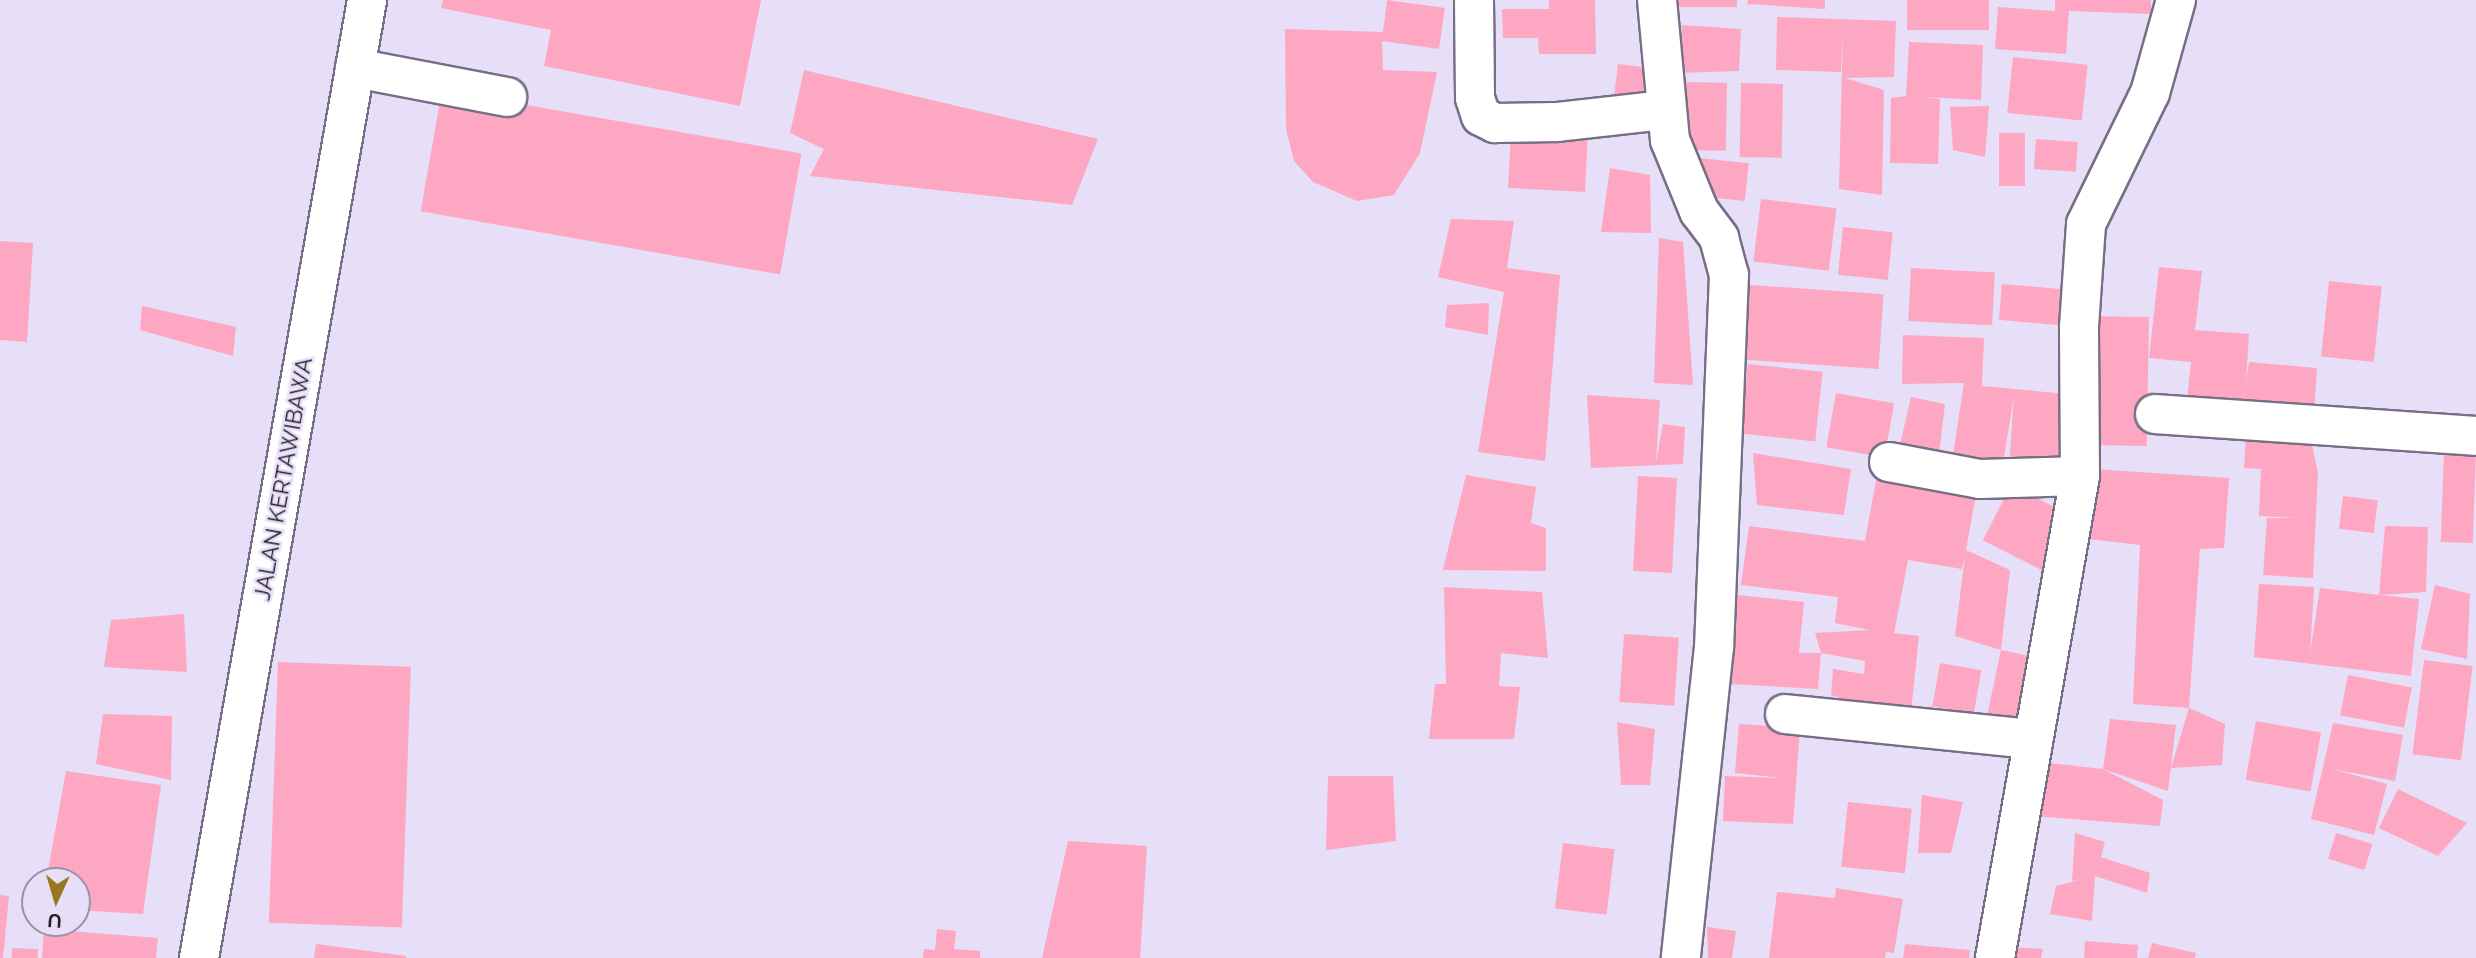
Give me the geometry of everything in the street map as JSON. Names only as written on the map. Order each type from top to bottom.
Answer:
[{"type":"street","name":"JALAN KERTAWIBAWA","points":[[199,958],[367,0]]},
{"type":"street","points":[[1474,0],[1475,98],[1481,116],[1495,122],[1557,122],[1664,110]]},
{"type":"street","points":[[1657,0],[1666,68],[1664,110],[1670,140],[1699,211],[1719,238],[1729,275],[1714,647],[1681,958]]},
{"type":"street","points":[[1995,958],[2032,739],[2063,588],[2080,476],[2079,327],[2086,224],[2150,93],[2176,0]]},
{"type":"street","points":[[355,68],[507,97]]},
{"type":"street","points":[[2155,414],[2476,436]]},
{"type":"street","points":[[1889,462],[1980,478],[2080,476]]},
{"type":"street","points":[[1785,714],[2032,739]]},
{"type":"building","points":[[443,0],[761,0],[740,106],[544,66],[551,30],[441,8]]},
{"type":"building","points":[[1387,0],[1445,8],[1439,49],[1382,41],[1383,70],[1437,72],[1420,153],[1394,195],[1357,201],[1313,182],[1294,161],[1286,129],[1285,29],[1383,32]]},
{"type":"building","points":[[1549,0],[1595,0],[1596,54],[1539,54],[1538,38],[1503,38],[1502,9],[1549,9]]},
{"type":"building","points":[[1672,0],[1737,0],[1737,7],[1672,7]]},
{"type":"building","points":[[1748,0],[1825,0],[1825,9],[1747,4]]},
{"type":"building","points":[[1907,0],[1989,0],[1989,30],[1907,30]]},
{"type":"building","points":[[2055,0],[2151,0],[2151,14],[2069,11],[2066,54],[1995,49],[1998,7],[2055,11]]},
{"type":"building","points":[[1777,17],[1896,21],[1894,77],[1845,78],[1884,90],[1882,195],[1839,189],[1843,28],[1841,72],[1776,70]]},
{"type":"building","points":[[1682,25],[1741,29],[1739,71],[1678,73]]},
{"type":"building","points":[[1909,42],[1983,45],[1981,100],[1922,97],[1940,99],[1938,164],[1890,163],[1891,98],[1906,96]]},
{"type":"building","points":[[2013,57],[2088,65],[2082,121],[2007,113]]},
{"type":"building","points":[[1618,64],[1658,69],[1653,109],[1613,104]]},
{"type":"building","points":[[804,70],[1098,139],[1072,205],[810,176],[824,149],[790,133]]},
{"type":"building","points":[[1679,82],[1727,83],[1726,151],[1678,150]]},
{"type":"building","points":[[1741,83],[1783,84],[1782,158],[1740,157]]},
{"type":"building","points":[[442,90],[801,153],[780,275],[421,211]]},
{"type":"building","points":[[1989,106],[1985,157],[1953,150],[1950,107]]},
{"type":"building","points":[[1511,132],[1588,136],[1585,192],[1508,188]]},
{"type":"building","points":[[1999,133],[2025,133],[2025,186],[1999,186]]},
{"type":"building","points":[[2036,139],[2078,142],[2076,172],[2034,169]]},
{"type":"building","points":[[1699,158],[1749,163],[1745,201],[1695,196]]},
{"type":"building","points":[[1610,168],[1650,175],[1651,233],[1601,232]]},
{"type":"building","points":[[1761,199],[1836,208],[1829,271],[1753,262]]},
{"type":"building","points":[[1451,219],[1514,221],[1507,268],[1560,275],[1545,461],[1478,452],[1504,292],[1438,277]]},
{"type":"building","points":[[1843,227],[1893,232],[1888,280],[1838,275]]},
{"type":"building","points":[[1659,238],[1683,242],[1693,385],[1654,383]]},
{"type":"building","points":[[0,241],[33,243],[27,342],[0,340]]},
{"type":"building","points":[[2159,267],[2202,271],[2195,330],[2249,334],[2246,383],[2249,362],[2317,368],[2314,410],[2187,399],[2191,362],[2149,358]]},
{"type":"building","points":[[1911,268],[1995,272],[1992,325],[1908,321]]},
{"type":"building","points":[[2329,281],[2382,287],[2374,362],[2321,357]]},
{"type":"building","points":[[1737,284],[1884,294],[1878,369],[1732,359]]},
{"type":"building","points":[[2002,284],[2066,290],[2063,325],[1999,320]]},
{"type":"building","points":[[1489,303],[1488,335],[1445,327],[1447,305]]},
{"type":"building","points":[[142,306],[236,327],[233,356],[140,330]]},
{"type":"building","points":[[2086,316],[2149,317],[2147,446],[2084,445]]},
{"type":"building","points":[[1903,335],[1984,338],[1982,386],[2068,394],[2060,472],[2009,466],[2014,396],[2001,476],[1951,468],[1964,383],[1902,384]]},
{"type":"building","points":[[1748,364],[1823,372],[1815,441],[1741,434]]},
{"type":"building","points":[[1836,393],[1894,403],[1885,457],[1826,447]]},
{"type":"building","points":[[1587,395],[1660,400],[1656,462],[1663,424],[1685,427],[1683,464],[1591,468]]},
{"type":"building","points":[[1911,397],[1945,404],[1939,454],[1899,449]]},
{"type":"building","points":[[2246,436],[2311,440],[2318,473],[2313,578],[2263,575],[2267,518],[2298,518],[2259,516],[2261,469],[2244,468]]},
{"type":"building","points":[[2444,449],[2476,450],[2473,543],[2441,542]]},
{"type":"building","points":[[1753,453],[1851,469],[1844,515],[1757,505]]},
{"type":"building","points":[[1878,469],[1977,489],[1966,550],[2010,570],[2001,650],[1955,636],[1965,556],[1962,569],[1908,560],[1894,633],[1919,636],[1910,721],[1831,695],[1833,669],[1864,674],[1865,661],[1821,653],[1815,633],[1869,630],[1835,623],[1838,597],[1741,585],[1749,526],[1865,541]]},
{"type":"building","points":[[2094,469],[2229,478],[2224,548],[2200,549],[2189,708],[2133,704],[2140,545],[2089,539]]},
{"type":"building","points":[[1466,475],[1536,487],[1531,523],[1546,528],[1546,571],[1443,570]]},
{"type":"building","points":[[1638,476],[1677,478],[1672,573],[1633,571]]},
{"type":"building","points":[[2011,485],[2072,516],[2043,571],[1983,540]]},
{"type":"building","points":[[2343,496],[2378,500],[2374,533],[2339,529]]},
{"type":"building","points":[[2385,526],[2428,527],[2426,592],[2379,595]]},
{"type":"building","points":[[2259,584],[2314,587],[2310,654],[2320,588],[2419,599],[2411,676],[2254,657]]},
{"type":"building","points":[[2435,585],[2470,594],[2467,659],[2421,649]]},
{"type":"building","points":[[1444,587],[1542,592],[1548,658],[1501,653],[1499,686],[1520,687],[1514,739],[1429,739],[1435,684],[1446,684]]},
{"type":"building","points":[[1737,595],[1804,602],[1799,653],[1821,653],[1818,689],[1729,684]]},
{"type":"building","points":[[184,614],[187,672],[104,667],[111,620]]},
{"type":"building","points":[[1624,634],[1679,638],[1674,706],[1619,702]]},
{"type":"building","points":[[2001,650],[2034,657],[2019,727],[1986,719]]},
{"type":"building","points":[[2424,660],[2473,666],[2461,760],[2412,754]]},
{"type":"building","points":[[278,662],[411,667],[402,927],[269,923]]},
{"type":"building","points":[[1940,663],[1981,670],[1974,714],[1932,706]]},
{"type":"building","points":[[2348,675],[2412,687],[2404,728],[2340,715]]},
{"type":"building","points":[[2189,708],[2225,724],[2222,765],[2171,768]]},
{"type":"building","points":[[103,714],[172,716],[171,780],[96,764]]},
{"type":"building","points":[[2110,719],[2176,725],[2168,791],[2103,769]]},
{"type":"building","points":[[2256,721],[2321,732],[2311,792],[2246,780]]},
{"type":"building","points":[[1617,722],[1655,729],[1650,785],[1621,785]]},
{"type":"building","points":[[2333,723],[2403,735],[2395,781],[2332,769],[2387,784],[2374,835],[2311,819]]},
{"type":"building","points":[[1739,724],[1800,728],[1793,824],[1723,821],[1725,776],[1782,778],[1735,773]]},
{"type":"building","points":[[2040,762],[2103,769],[2163,800],[2160,826],[2034,816]]},
{"type":"building","points":[[66,771],[161,785],[143,914],[91,911],[91,867],[49,867]]},
{"type":"building","points":[[1328,776],[1393,776],[1396,841],[1326,850]]},
{"type":"building","points":[[2398,789],[2467,823],[2438,856],[2379,828]]},
{"type":"building","points":[[1922,795],[1963,802],[1951,853],[1918,853]]},
{"type":"building","points":[[1848,802],[1912,809],[1905,873],[1841,867]]},
{"type":"building","points":[[2075,833],[2105,842],[2101,857],[2150,873],[2147,893],[2095,876],[2092,921],[2050,914],[2056,886],[2083,879],[2072,881]]},
{"type":"building","points":[[2336,833],[2372,844],[2364,870],[2328,859]]},
{"type":"building","points":[[1068,841],[1147,846],[1140,958],[1042,958]]},
{"type":"building","points":[[1563,843],[1615,849],[1607,915],[1555,909]]},
{"type":"building","points":[[1836,888],[1903,899],[1894,953],[1886,952],[1885,958],[1769,958],[1777,892],[1835,898]]},
{"type":"building","points":[[0,895],[9,896],[3,958],[0,958]]},
{"type":"building","points":[[1707,927],[1736,931],[1732,958],[1708,958]]},
{"type":"building","points":[[937,929],[956,931],[954,949],[980,951],[980,958],[923,958],[924,949],[935,950]]},
{"type":"building","points":[[91,933],[158,938],[156,958],[42,958],[43,937],[91,937]]},
{"type":"building","points":[[2085,941],[2138,945],[2137,958],[2084,958]]},
{"type":"building","points":[[2152,943],[2196,953],[2195,958],[2148,958]]},
{"type":"building","points":[[316,944],[406,956],[406,958],[314,958]]},
{"type":"building","points":[[1905,944],[1970,950],[1969,958],[1903,958]]},
{"type":"building","points":[[2012,947],[2043,949],[2041,958],[2010,958]]},
{"type":"building","points":[[12,948],[38,949],[38,958],[12,958]]}]
